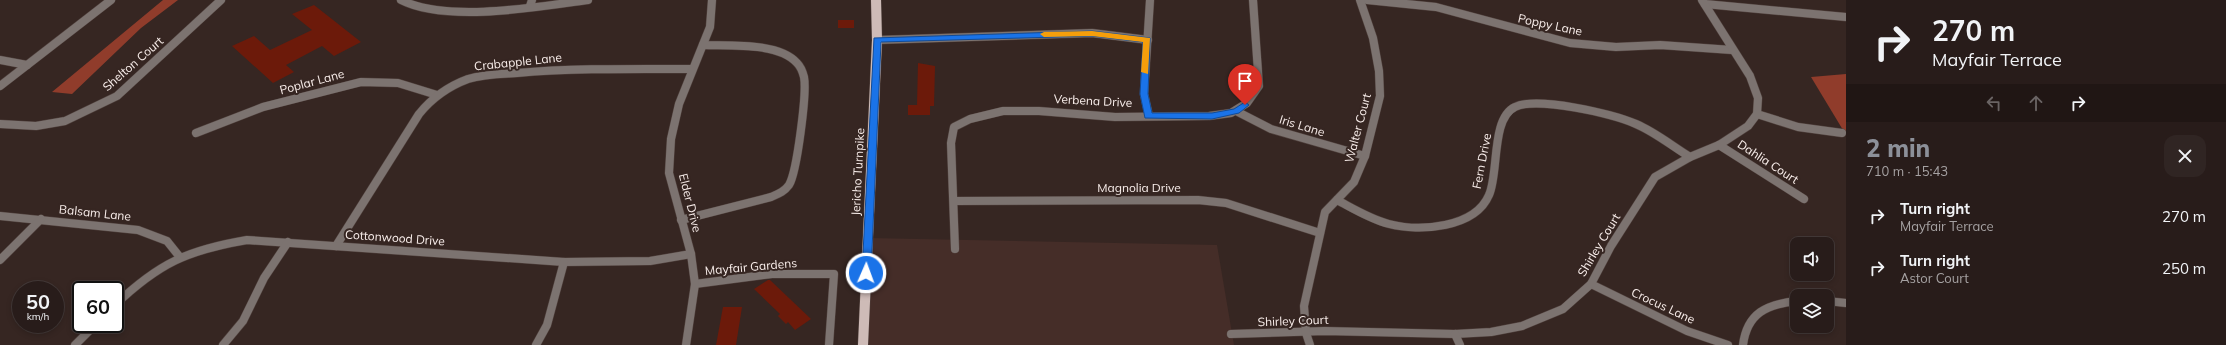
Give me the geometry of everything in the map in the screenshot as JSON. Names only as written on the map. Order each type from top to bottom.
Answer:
[{"type":"main road","name":"Jericho Turnpike","points":[[863,345],[877,40],[876,0]]},
{"type":"street","points":[[0,86],[111,0]]},
{"type":"street","name":"Shelton Court","points":[[0,124],[36,126],[65,121],[95,108],[117,96],[221,0]]},
{"type":"street","points":[[401,0],[406,5],[450,12],[531,3],[588,0]]},
{"type":"street","name":"Elder Drive","points":[[686,345],[695,284],[691,254],[669,173],[671,139],[679,104],[691,69],[710,27],[712,0]]},
{"type":"street","points":[[1148,116],[1144,94],[1150,0]]},
{"type":"street","name":"Verbena Drive","points":[[955,249],[951,143],[954,127],[968,118],[986,112],[1049,111],[1092,116],[1212,116],[1236,111],[1253,98],[1259,86],[1253,0]]},
{"type":"street","name":"Walter Court","points":[[1310,345],[1306,334],[1304,306],[1325,212],[1354,182],[1365,156],[1380,96],[1379,70],[1372,38],[1360,0]]},
{"type":"street","name":"Poppy Lane","points":[[1367,0],[1436,7],[1531,34],[1570,43],[1616,47],[1660,45],[1732,50]]},
{"type":"street","points":[[1703,2],[1732,50],[1750,76],[1758,98],[1757,114],[1798,127],[1842,133]]},
{"type":"street","points":[[1703,2],[1846,17]]},
{"type":"street","points":[[877,40],[1092,33],[1148,40]]},
{"type":"street","points":[[681,220],[771,197],[783,192],[790,183],[793,172],[802,107],[804,76],[797,63],[784,53],[767,49],[703,44]]},
{"type":"street","points":[[0,60],[27,64]]},
{"type":"street","name":"Crabapple Lane","points":[[336,246],[419,114],[436,96],[470,79],[492,74],[572,68],[691,69]]},
{"type":"street","name":"Poplar Lane","points":[[196,133],[264,107],[361,82],[380,81],[398,83],[436,96]]},
{"type":"street","name":"Fern Drive","points":[[1337,200],[1366,217],[1391,226],[1415,228],[1433,227],[1465,219],[1485,203],[1493,180],[1500,129],[1506,116],[1514,107],[1532,103],[1613,116],[1637,124],[1690,157]]},
{"type":"street","name":"Iris Lane","points":[[1236,111],[1271,129],[1365,156]]},
{"type":"street","name":"Shirley Court","points":[[1231,334],[1306,334],[1325,331],[1455,334],[1491,332],[1522,326],[1563,309],[1590,284],[1611,246],[1655,177],[1690,157],[1719,145],[1748,126],[1757,114]]},
{"type":"street","name":"Dahlia Court","points":[[1719,145],[1804,199]]},
{"type":"street","name":"Magnolia Drive","points":[[954,201],[1198,200],[1226,203],[1320,233]]},
{"type":"street","name":"Balsam Lane","points":[[0,216],[138,230],[167,241],[179,256]]},
{"type":"street","points":[[0,260],[41,219]]},
{"type":"street","name":"Cottonwood Drive","points":[[124,297],[153,271],[179,256],[214,245],[247,240],[564,262],[650,261],[691,254]]},
{"type":"street","points":[[223,345],[243,322],[264,278],[288,242]]},
{"type":"street","points":[[536,345],[547,324],[564,262]]},
{"type":"street","name":"Mayfair Gardens","points":[[695,284],[772,274],[834,274],[829,345]]},
{"type":"street","name":"Crocus Lane","points":[[1590,284],[1687,331],[1728,345]]},
{"type":"street","points":[[1743,345],[1743,331],[1755,315],[1782,302],[1790,301]]},
{"type":"street","points":[[1834,302],[1846,304]]},
{"type":"street","points":[[75,345],[87,333]]},
{"type":"street","points":[[1455,334],[1460,345]]},
{"type":"shaded area","points":[[163,0],[178,0],[141,28],[72,94],[52,92]]},
{"type":"shaded area","points":[[1846,74],[1846,135],[1811,77]]},
{"type":"shaded area","points":[[868,238],[1217,245],[1234,345],[863,345]]},
{"type":"building","points":[[314,5],[361,42],[334,56],[322,46],[286,65],[294,72],[273,83],[232,46],[254,36],[270,50],[312,30],[292,14]]},
{"type":"building","points":[[838,20],[854,20],[854,28],[838,28]]},
{"type":"building","points":[[918,63],[935,66],[934,106],[930,106],[930,115],[908,115],[908,105],[917,105]]},
{"type":"building","points":[[770,280],[811,319],[795,330],[788,322],[786,324],[778,316],[780,314],[754,289]]},
{"type":"building","points":[[723,307],[742,307],[736,345],[716,345]]},
{"type":"slow traffic","points":[[1044,34],[1092,33],[1148,40],[1145,72]]},
{"type":"route","points":[[866,273],[877,40],[1092,33],[1148,40],[1144,94],[1148,116],[1212,116],[1236,111],[1245,105]]}]
